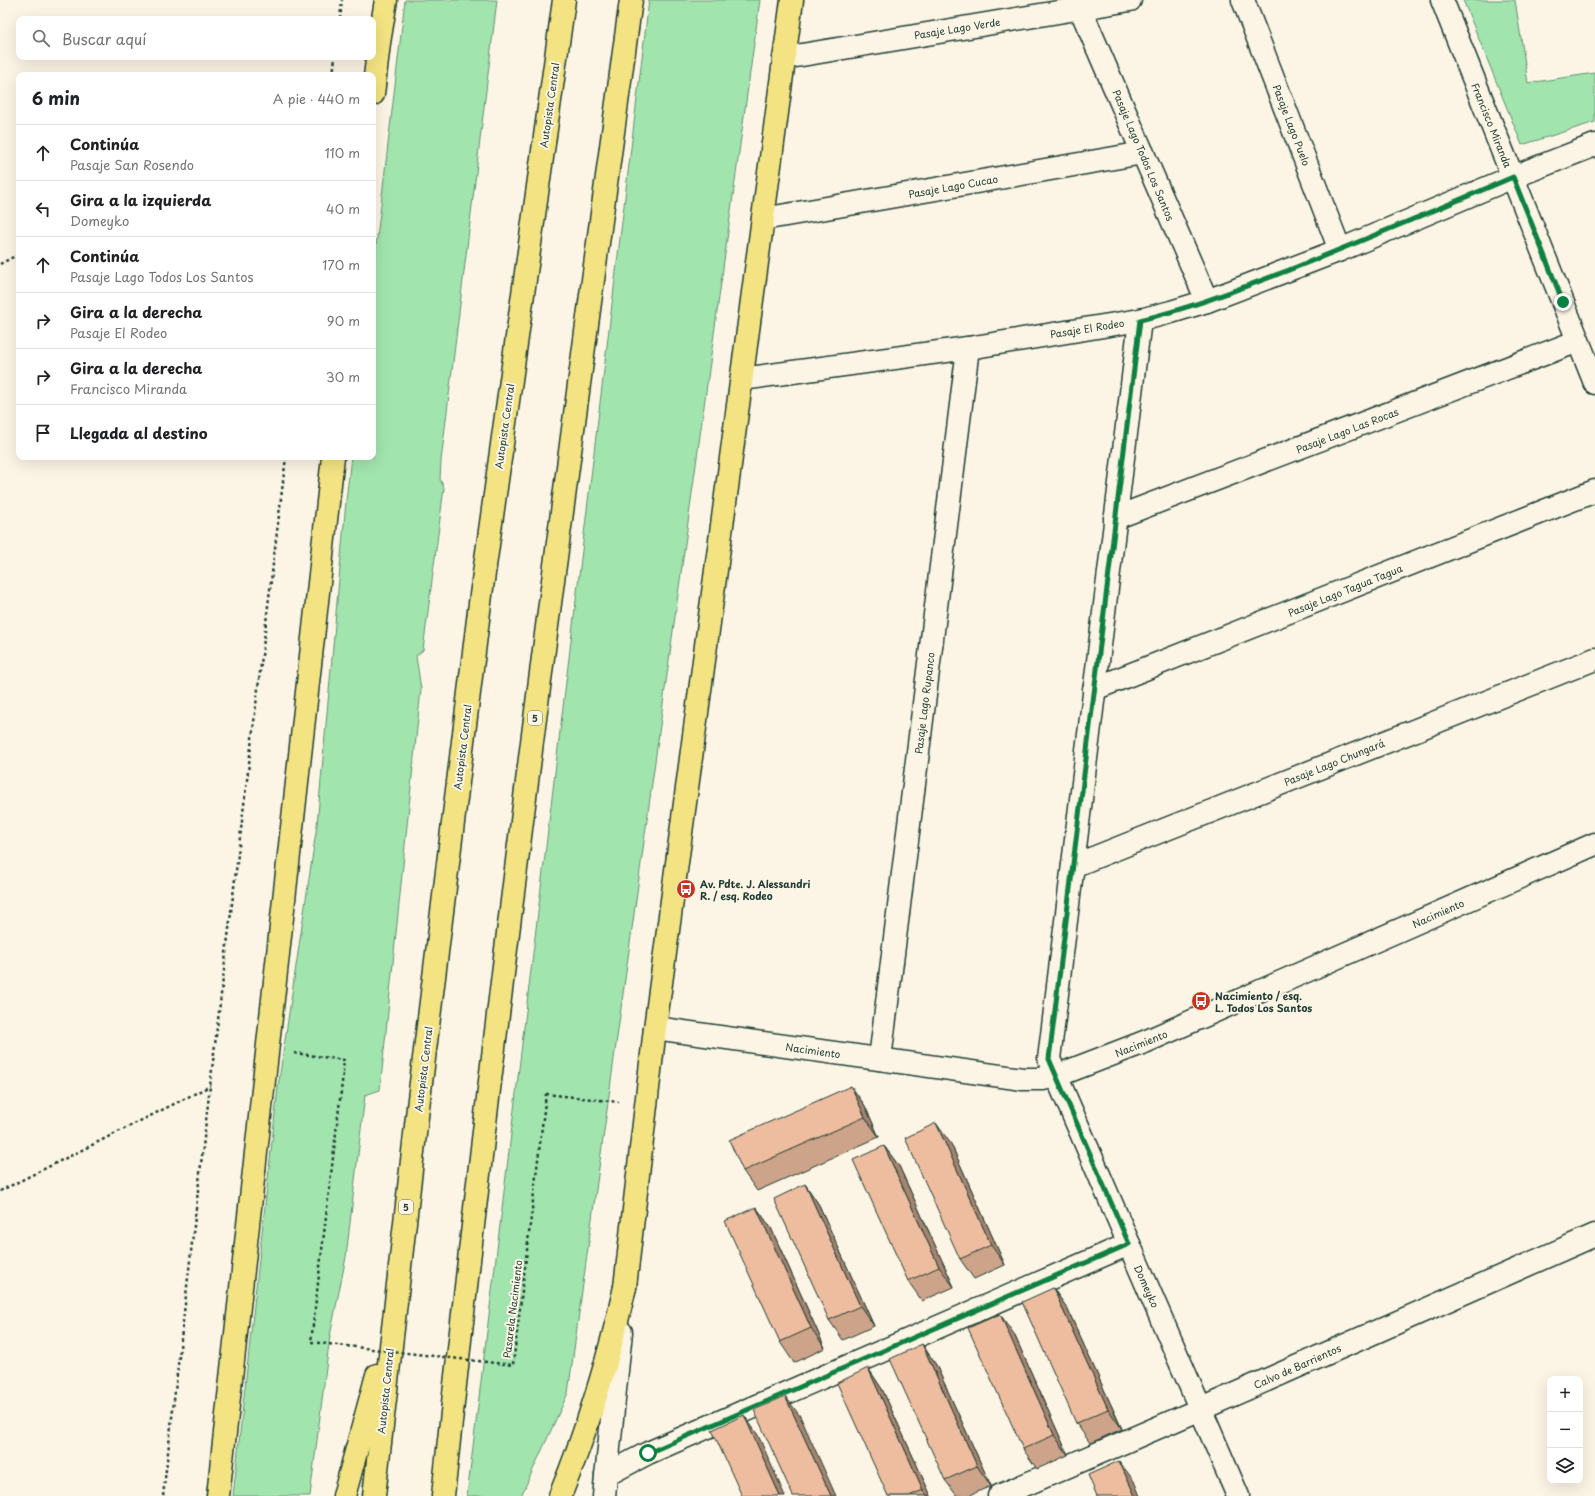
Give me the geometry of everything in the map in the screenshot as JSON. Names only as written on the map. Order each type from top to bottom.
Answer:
[{"type":"main road","points":[[376,72],[386,0]]},
{"type":"main road","name":"Autopista Central","points":[[374,1496],[394,1316],[481,595],[564,0]]},
{"type":"main road","name":"5","points":[[443,1496],[504,955],[554,564],[631,0]]},
{"type":"main road","points":[[560,1496],[576,1457],[595,1401],[612,1344],[625,1287],[655,1028],[792,0]]},
{"type":"main road","points":[[218,1496],[333,460]]},
{"type":"main road","points":[[344,1496],[394,1316]]},
{"type":"street","name":"Pasaje Lago Verde","points":[[784,58],[1130,0]]},
{"type":"street","name":"Pasaje Lago Puelo","points":[[1243,0],[1340,250]]},
{"type":"street","name":"Francisco Miranda","points":[[1442,0],[1595,383]]},
{"type":"street","name":"Pasaje Lago Todos Los Santos","points":[[1080,8],[1207,301]]},
{"type":"street","name":"Pasaje El Rodeo","points":[[742,379],[968,348],[1140,320],[1171,312],[1207,301],[1340,250],[1513,177],[1595,145]]},
{"type":"street","name":"Pasaje Lago Cucao","points":[[763,219],[1143,153]]},
{"type":"street","points":[[1056,1076],[1049,1059],[1140,320]]},
{"type":"street","name":"Pasaje Lago Las Rocas","points":[[1115,518],[1578,341]]},
{"type":"street","name":"Pasaje Lago Rupanco","points":[[880,1059],[968,348]]},
{"type":"street","name":"Pasaje Lago Tagua Tagua","points":[[1094,689],[1595,491]]},
{"type":"street","name":"Pasaje Lago Chungará","points":[[1073,866],[1595,659]]},
{"type":"street","name":"Nacimiento","points":[[655,1028],[1023,1079],[1043,1079],[1056,1076],[1147,1041],[1595,844]]},
{"type":"street","name":"Domeyko","points":[[1056,1076],[1238,1496]]},
{"type":"street","name":"Calvo de Barrientos","points":[[999,1496],[1595,1235]]},
{"type":"street","points":[[606,1475],[648,1453],[1129,1244]]},
{"type":"street","points":[[604,1496],[625,1287]]},
{"type":"path","points":[[340,16],[342,0]]},
{"type":"path","points":[[333,72],[335,60]]},
{"type":"path","points":[[0,264],[16,256]]},
{"type":"path","points":[[163,1496],[210,1086],[286,460]]},
{"type":"path","name":"Pasarela Nacimiento","points":[[268,1049],[344,1060],[311,1342],[513,1365],[546,1094],[646,1105]]},
{"type":"path","points":[[0,1191],[210,1086]]},
{"type":"green space","points":[[405,0],[497,0],[441,461],[440,479],[444,488],[423,650],[416,656],[421,689],[380,1090],[365,1095],[346,1257],[330,1336],[310,1496],[233,1496],[278,1087],[317,825],[351,460],[376,460],[376,246]]},
{"type":"green space","points":[[649,0],[760,0],[568,1393],[521,1496],[467,1496]]},
{"type":"green space","points":[[1463,0],[1515,0],[1528,83],[1595,73],[1595,122],[1522,145]]},
{"type":"building","points":[[851,1086],[865,1117],[743,1171],[729,1140]]},
{"type":"building","points":[[936,1123],[991,1245],[960,1259],[905,1138]]},
{"type":"building","points":[[884,1146],[939,1267],[908,1281],[853,1160]]},
{"type":"building","points":[[805,1184],[860,1306],[829,1320],[774,1199]]},
{"type":"building","points":[[756,1207],[811,1328],[780,1342],[725,1221]]},
{"type":"building","points":[[1053,1288],[1108,1409],[1076,1423],[1022,1302]]},
{"type":"building","points":[[1000,1314],[1054,1435],[1023,1449],[968,1328]]},
{"type":"building","points":[[922,1344],[977,1466],[945,1480],[890,1359]]},
{"type":"building","points":[[868,1368],[923,1490],[909,1496],[888,1496],[837,1383]]},
{"type":"building","points":[[785,1396],[831,1496],[793,1496],[754,1410]]},
{"type":"building","points":[[744,1415],[780,1496],[742,1496],[712,1430]]},
{"type":"building","points":[[1119,1461],[1135,1496],[1097,1496],[1088,1475]]},
{"type":"place","name":"Av. Pdte. J. Alessandri R. / esq. Rodeo","points":[[686,889]]},
{"type":"place","name":"Nacimiento / esq. L. Todos Los Santos","points":[[1201,1001]]},
{"type":"route","points":[[648,1453],[1129,1244],[1049,1059],[1140,320],[1207,301],[1340,250],[1513,177],[1563,302]]}]
